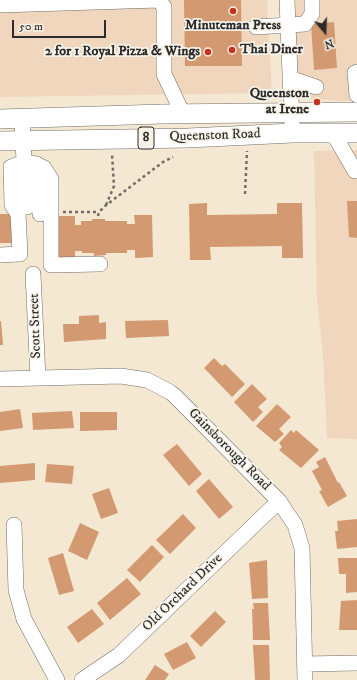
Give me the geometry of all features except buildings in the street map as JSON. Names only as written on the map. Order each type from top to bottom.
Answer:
[{"type":"main road","name":"Queenston Road","points":[[0,119],[180,114],[357,112]]},
{"type":"main road","name":"Queenston Road","points":[[0,141],[293,133],[357,133]]},
{"type":"street","points":[[0,5],[159,0],[164,7],[164,74],[180,108],[180,114]]},
{"type":"street","points":[[287,0],[293,133]]},
{"type":"street","points":[[256,27],[305,24],[312,14],[312,0]]},
{"type":"street","points":[[357,72],[355,73],[357,95]]},
{"type":"street","points":[[290,78],[316,87]]},
{"type":"street","points":[[22,119],[23,140],[30,163],[51,265],[100,264]]},
{"type":"street","points":[[333,133],[355,171],[357,171]]},
{"type":"street","points":[[0,255],[20,254],[18,214],[12,205],[11,167],[30,163],[44,168],[51,179],[39,211]]},
{"type":"street","name":"Scott Street","points":[[34,274],[38,378]]},
{"type":"street","name":"Gainsborough Road","points":[[0,379],[121,376],[147,380],[175,396],[279,501],[295,525],[302,548],[305,680]]},
{"type":"street","name":"Old Orchard Drive","points":[[91,678],[119,655],[279,501]]},
{"type":"street","points":[[14,525],[16,590],[24,619],[57,680]]},
{"type":"street","points":[[305,664],[357,663]]},
{"type":"path","points":[[245,194],[248,135]]},
{"type":"path","points":[[105,206],[114,186],[111,139]]},
{"type":"path","points":[[98,216],[99,212],[105,206],[163,162],[173,157]]},
{"type":"path","points":[[39,211],[99,212]]},
{"type":"shaded area","points":[[0,0],[267,0],[272,93],[0,97]]},
{"type":"shaded area","points":[[294,0],[357,0],[357,100],[343,101],[298,98]]},
{"type":"shaded area","points":[[357,150],[357,440],[327,438],[323,355],[317,300],[314,151]]},
{"type":"place","name":"Minuteman Press","points":[[233,11]]},
{"type":"place","name":"Thai Diner","points":[[232,50]]},
{"type":"place","name":"2 for 1 Royal Pizza & Wings","points":[[208,52]]},
{"type":"place","name":"Queenston at Irene","points":[[317,102]]}]
